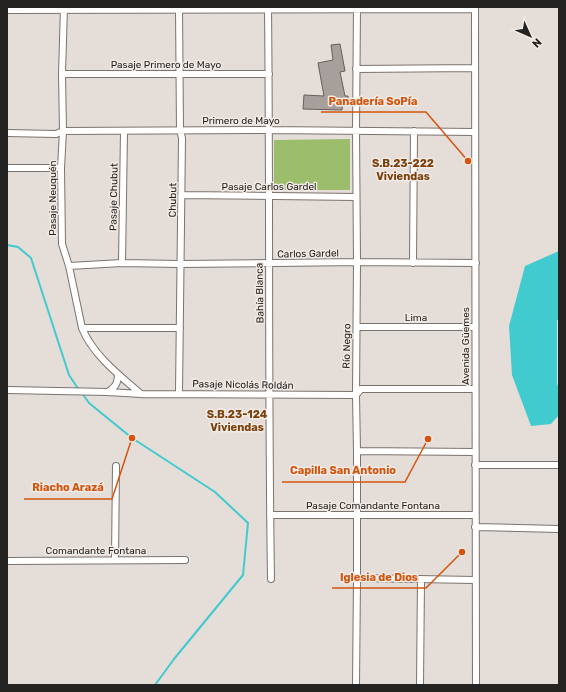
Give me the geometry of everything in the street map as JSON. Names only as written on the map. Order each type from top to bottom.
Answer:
[{"type":"street","points":[[7,10],[179,8],[475,8]]},
{"type":"street","name":"Chubut","points":[[179,8],[180,130],[182,138],[179,393]]},
{"type":"street","name":"Bahía Blanca","points":[[268,8],[270,195],[268,263],[271,578]]},
{"type":"street","name":"Río Negro","points":[[356,685],[357,8]]},
{"type":"street","name":"Avenida Güemes","points":[[475,8],[476,685]]},
{"type":"street","name":"Pasaje Neuquén","points":[[64,9],[62,74],[64,131],[61,168],[62,244],[69,266],[82,328],[86,337],[93,348],[118,374],[141,394]]},
{"type":"street","points":[[356,69],[475,68]]},
{"type":"street","name":"Pasaje Primero de Mayo","points":[[62,74],[269,74]]},
{"type":"street","name":"Primero de Mayo","points":[[7,133],[56,134],[64,131],[180,130],[475,132]]},
{"type":"street","name":"Pasaje Chubut","points":[[122,263],[124,131]]},
{"type":"street","points":[[413,263],[414,131]]},
{"type":"street","points":[[7,168],[61,168]]},
{"type":"street","name":"Pasaje Carlos Gardel","points":[[182,195],[356,196]]},
{"type":"street","name":"Carlos Gardel","points":[[69,266],[122,263],[476,263]]},
{"type":"street","name":"Lima","points":[[357,327],[475,327]]},
{"type":"street","points":[[82,328],[180,328]]},
{"type":"street","points":[[108,392],[118,381],[118,374]]},
{"type":"street","name":"Pasaje Nicolás Roldán","points":[[7,390],[141,394],[356,395],[361,389],[475,388]]},
{"type":"street","points":[[357,451],[475,452]]},
{"type":"street","points":[[475,465],[559,464]]},
{"type":"street","points":[[115,560],[116,466]]},
{"type":"street","name":"Pasaje Comandante Fontana","points":[[270,515],[475,515]]},
{"type":"street","points":[[475,527],[559,529]]},
{"type":"street","name":"Comandante Fontana","points":[[7,561],[185,560]]},
{"type":"street","points":[[357,578],[476,580]]},
{"type":"street","points":[[420,685],[421,579]]},
{"type":"green space","points":[[350,139],[350,190],[274,190],[274,140]]},
{"type":"water","points":[[559,251],[557,384],[559,388],[559,415],[551,424],[531,426],[512,375],[509,326],[525,266]]},
{"type":"building","points":[[340,44],[345,71],[340,72],[345,96],[348,96],[348,101],[343,101],[342,110],[303,109],[304,95],[324,96],[318,63],[333,60],[331,45]]},
{"type":"waterway","points":[[7,245],[18,247],[31,258],[69,375],[79,390]]},
{"type":"waterway","points":[[82,393],[89,403],[132,438],[215,492],[248,523],[243,575],[174,659],[155,685]]},
{"type":"place","name":"Panadería SoPía","points":[[468,161]]},
{"type":"place","name":"Riacho Arazá","points":[[132,438]]},
{"type":"place","name":"Capilla San Antonio","points":[[428,439]]},
{"type":"place","name":"Iglesia de Dios","points":[[462,552]]},
{"type":"district","name":"S.B.23-222 Viviendas","points":[[403,169]]},
{"type":"district","name":"S.B.23-124 Viviendas","points":[[237,420]]}]
